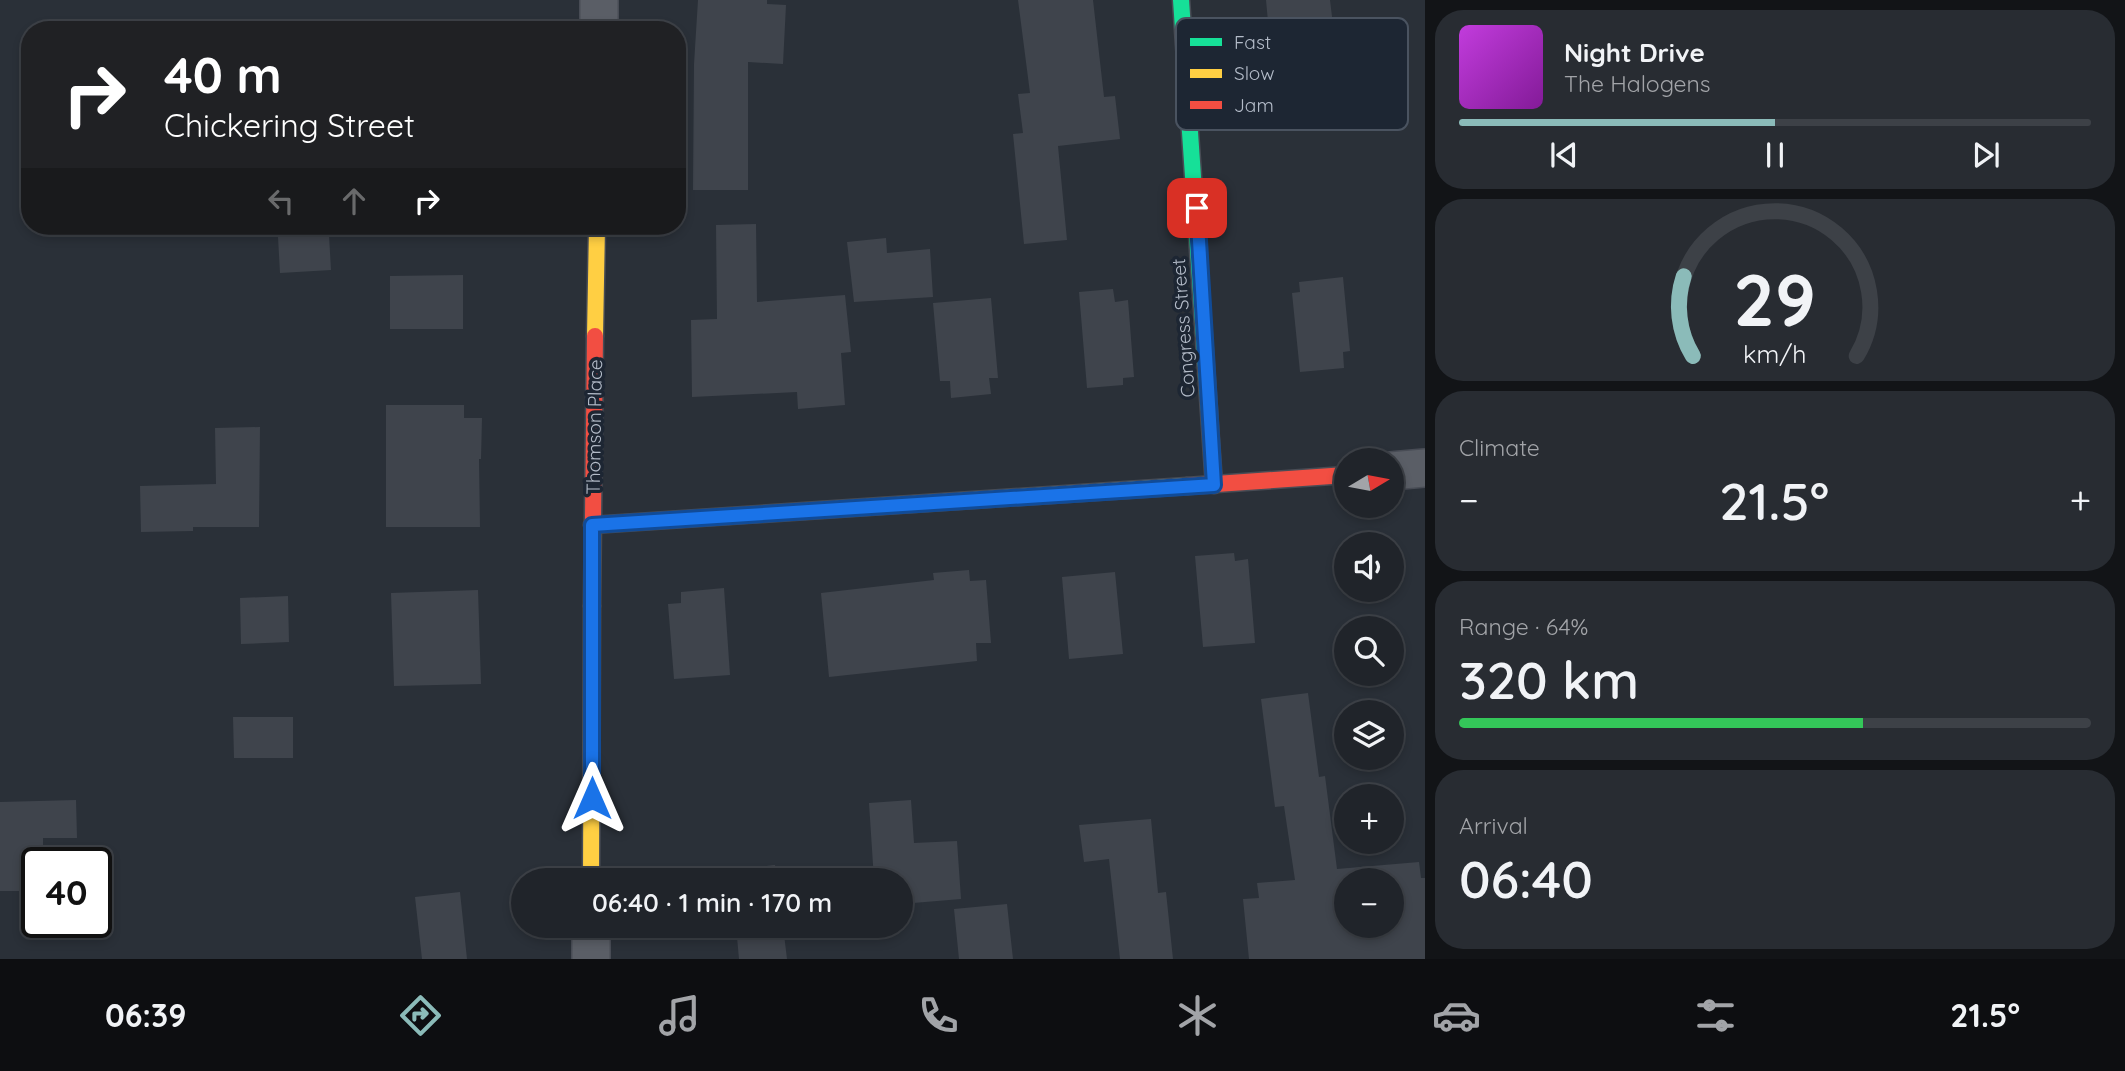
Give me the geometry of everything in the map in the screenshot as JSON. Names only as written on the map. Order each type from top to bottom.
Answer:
[{"type":"street","points":[[599,0],[599,21]]},
{"type":"street","name":"Congress Street","points":[[1181,0],[1182,18]]},
{"type":"street","name":"Congress Street","points":[[1191,130],[1214,485]]},
{"type":"street","name":"Thomson Place","points":[[591,868],[592,525],[597,235]]},
{"type":"street","points":[[1404,470],[1425,468]]},
{"type":"street","points":[[592,525],[1334,476]]},
{"type":"street","points":[[591,938],[591,959]]},
{"type":"building","points":[[698,0],[767,0],[767,4],[786,5],[783,64],[748,62],[748,190],[693,190],[694,64]]},
{"type":"building","points":[[1018,0],[1093,0],[1104,97],[1115,96],[1120,139],[1058,146],[1067,240],[1024,244],[1013,134],[1023,133],[1018,94],[1030,93]]},
{"type":"building","points":[[1266,0],[1330,0],[1332,18],[1268,18]]},
{"type":"building","points":[[756,224],[757,302],[845,295],[851,352],[841,353],[845,405],[798,409],[797,392],[692,397],[691,320],[717,319],[716,225]]},
{"type":"building","points":[[329,235],[331,270],[280,273],[278,237]]},
{"type":"building","points":[[886,238],[887,253],[930,249],[933,297],[854,302],[847,242]]},
{"type":"building","points":[[463,275],[463,329],[390,329],[390,276]]},
{"type":"building","points":[[1343,277],[1350,351],[1343,352],[1344,368],[1300,372],[1292,293],[1300,292],[1299,282]]},
{"type":"building","points":[[1113,289],[1115,302],[1128,300],[1134,377],[1123,378],[1123,385],[1087,388],[1079,292]]},
{"type":"building","points":[[991,298],[998,378],[989,378],[991,394],[951,398],[950,381],[940,381],[933,303]]},
{"type":"building","points":[[386,405],[464,405],[464,418],[482,418],[479,459],[480,527],[386,527]]},
{"type":"building","points":[[260,427],[259,527],[193,527],[193,531],[141,532],[140,486],[216,484],[215,428]]},
{"type":"building","points":[[1234,553],[1235,561],[1248,559],[1255,643],[1203,647],[1195,556]]},
{"type":"building","points":[[969,570],[970,581],[986,580],[991,643],[976,643],[977,661],[829,677],[821,593],[934,580],[933,573]]},
{"type":"building","points":[[1115,572],[1123,654],[1069,659],[1062,577]]},
{"type":"building","points":[[724,588],[730,675],[674,679],[668,604],[681,603],[681,592]]},
{"type":"building","points":[[478,590],[481,684],[394,686],[391,593]]},
{"type":"building","points":[[288,596],[289,642],[241,644],[240,598]]},
{"type":"building","points":[[1308,693],[1319,777],[1325,776],[1337,868],[1334,868],[1334,938],[1404,938],[1404,868],[1349,868],[1419,862],[1421,878],[1425,878],[1425,959],[1249,959],[1243,899],[1259,898],[1257,883],[1295,880],[1284,806],[1275,807],[1261,699]]},
{"type":"building","points":[[233,717],[293,717],[293,758],[234,758]]},
{"type":"building","points":[[76,800],[77,838],[43,838],[43,847],[21,847],[21,891],[0,891],[0,802]]},
{"type":"building","points":[[911,800],[914,843],[957,841],[961,899],[913,903],[913,868],[873,868],[869,803]]},
{"type":"building","points":[[1151,819],[1158,893],[1166,892],[1173,959],[1120,959],[1109,859],[1084,862],[1079,825]]},
{"type":"building","points":[[775,865],[775,868],[749,868]]},
{"type":"building","points":[[460,892],[467,959],[422,959],[415,897]]},
{"type":"building","points":[[1007,904],[1013,959],[959,959],[954,909]]},
{"type":"building","points":[[737,938],[784,938],[787,959],[739,959]]},
{"type":"traffic: fast","points":[[1181,0],[1182,18]]},
{"type":"traffic: fast","points":[[1190,130],[1214,485]]},
{"type":"traffic: slow","points":[[595,336],[597,235]]},
{"type":"traffic: slow","points":[[592,525],[1187,486]]},
{"type":"traffic: slow","points":[[591,868],[592,606]]},
{"type":"traffic: jam","points":[[592,606],[595,336]]},
{"type":"traffic: jam","points":[[1187,486],[1334,476]]},
{"type":"route","points":[[592,798],[592,525],[1214,485],[1197,208]]}]
